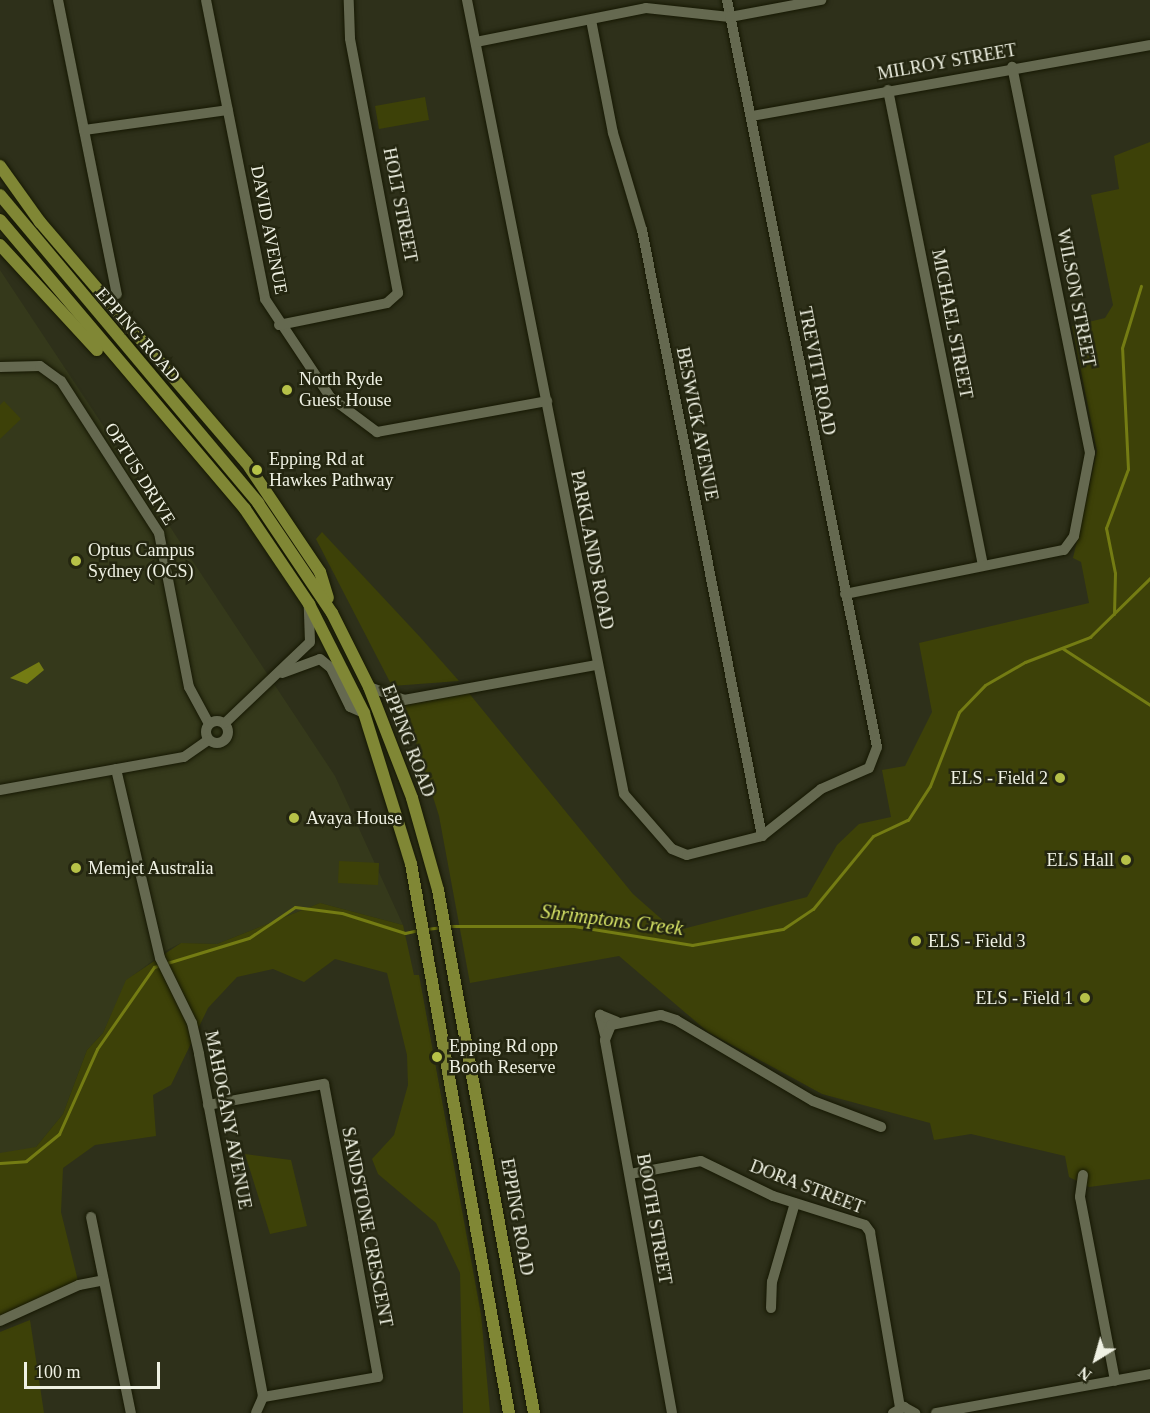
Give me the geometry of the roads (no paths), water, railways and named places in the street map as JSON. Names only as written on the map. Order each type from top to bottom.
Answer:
[{"type":"main road","points":[[0,166],[40,222],[262,485],[320,572],[332,613]]},
{"type":"main road","name":"EPPING ROAD","points":[[0,195],[258,503],[332,613],[369,687],[405,778],[438,890],[451,950],[534,1413]]},
{"type":"main road","name":"EPPING ROAD","points":[[0,220],[245,509],[309,604],[364,713],[400,819],[416,896],[509,1413]]},
{"type":"main road","points":[[0,245],[160,410]]},
{"type":"street","points":[[58,0],[117,294]]},
{"type":"street","name":"DAVID AVENUE","points":[[206,0],[265,300],[279,325],[330,397],[377,432],[547,401]]},
{"type":"street","name":"HOLT STREET","points":[[279,325],[387,303],[398,293],[350,38],[349,0]]},
{"type":"street","name":"PARKLANDS ROAD","points":[[467,0],[624,794],[672,849],[687,855],[762,836],[821,789],[869,768],[877,747]]},
{"type":"street","name":"TREVITT ROAD","points":[[727,0],[877,747]]},
{"type":"street","points":[[476,42],[655,8],[730,17],[820,0]]},
{"type":"street","name":"BESWICK AVENUE","points":[[591,20],[613,133],[642,230],[762,836]]},
{"type":"street","name":"MILROY STREET","points":[[752,116],[1012,67],[1150,45]]},
{"type":"street","name":"WILSON STREET","points":[[983,565],[1064,550],[1074,536],[1090,453],[1012,67]]},
{"type":"street","name":"MICHAEL STREET","points":[[888,90],[983,565]]},
{"type":"street","points":[[84,130],[228,110]]},
{"type":"street","name":"OPTUS DRIVE","points":[[0,367],[40,366],[61,381],[159,533],[189,687],[209,724]]},
{"type":"street","points":[[845,594],[983,565]]},
{"type":"street","points":[[208,740],[209,724],[225,723],[280,674],[310,642],[309,604]]},
{"type":"street","points":[[280,674],[320,659],[331,668],[350,707],[364,713]]},
{"type":"street","points":[[369,687],[399,701],[597,665]]},
{"type":"street","points":[[0,790],[184,757],[208,740],[224,740],[225,723]]},
{"type":"street","name":"MAHOGANY AVENUE","points":[[116,769],[165,974],[192,1023],[263,1397]]},
{"type":"street","name":"BOOTH STREET","points":[[672,1413],[606,1033],[617,1022],[661,1015],[676,1020],[813,1101],[881,1127]]},
{"type":"street","name":"SANDSTONE CRESCENT","points":[[208,1105],[324,1084],[378,1377],[263,1397]]},
{"type":"street","name":"DORA STREET","points":[[630,1174],[700,1161],[795,1203],[858,1221],[870,1232],[897,1410]]},
{"type":"street","points":[[1083,1174],[1080,1197],[1115,1381]]},
{"type":"street","points":[[771,1308],[772,1282],[795,1203]]},
{"type":"street","points":[[91,1217],[131,1413]]},
{"type":"street","points":[[0,1321],[79,1285],[104,1280]]},
{"type":"street","points":[[936,1413],[1150,1374]]},
{"type":"street","points":[[256,1413],[263,1397]]},
{"type":"street","points":[[897,1410],[915,1413]]},
{"type":"waterway","points":[[1114,614],[1115,573],[1106,528],[1128,469],[1122,348],[1141,286]]},
{"type":"waterway","name":"Shrimptons Creek","points":[[449,926],[574,926],[692,945],[783,929],[813,909],[873,836],[908,820],[930,786],[959,712],[985,685],[1025,662],[1090,637],[1150,578]]},
{"type":"waterway","points":[[1062,648],[1150,705]]},
{"type":"waterway","name":"Shrimptons Creek","points":[[0,1163],[26,1161],[59,1134],[97,1049],[154,967],[249,938],[295,907],[342,913],[405,933],[419,930]]},
{"type":"waterway","name":"Shrimptons Creek","points":[[426,929],[443,927]]},
{"type":"place","name":"North Ryde Guest House","points":[[287,390]]},
{"type":"place","name":"Epping Rd at Hawkes Pathway","points":[[257,470]]},
{"type":"place","name":"Optus Campus Sydney (OCS)","points":[[76,561]]},
{"type":"place","name":"ELS - Field 2","points":[[1060,778]]},
{"type":"place","name":"Avaya House","points":[[294,818]]},
{"type":"place","name":"ELS Hall","points":[[1126,860]]},
{"type":"place","name":"Memjet Australia","points":[[76,868]]},
{"type":"place","name":"ELS - Field 3","points":[[916,941]]},
{"type":"place","name":"ELS - Field 1","points":[[1085,998]]},
{"type":"place","name":"Epping Rd opp Booth Reserve","points":[[437,1057]]}]
